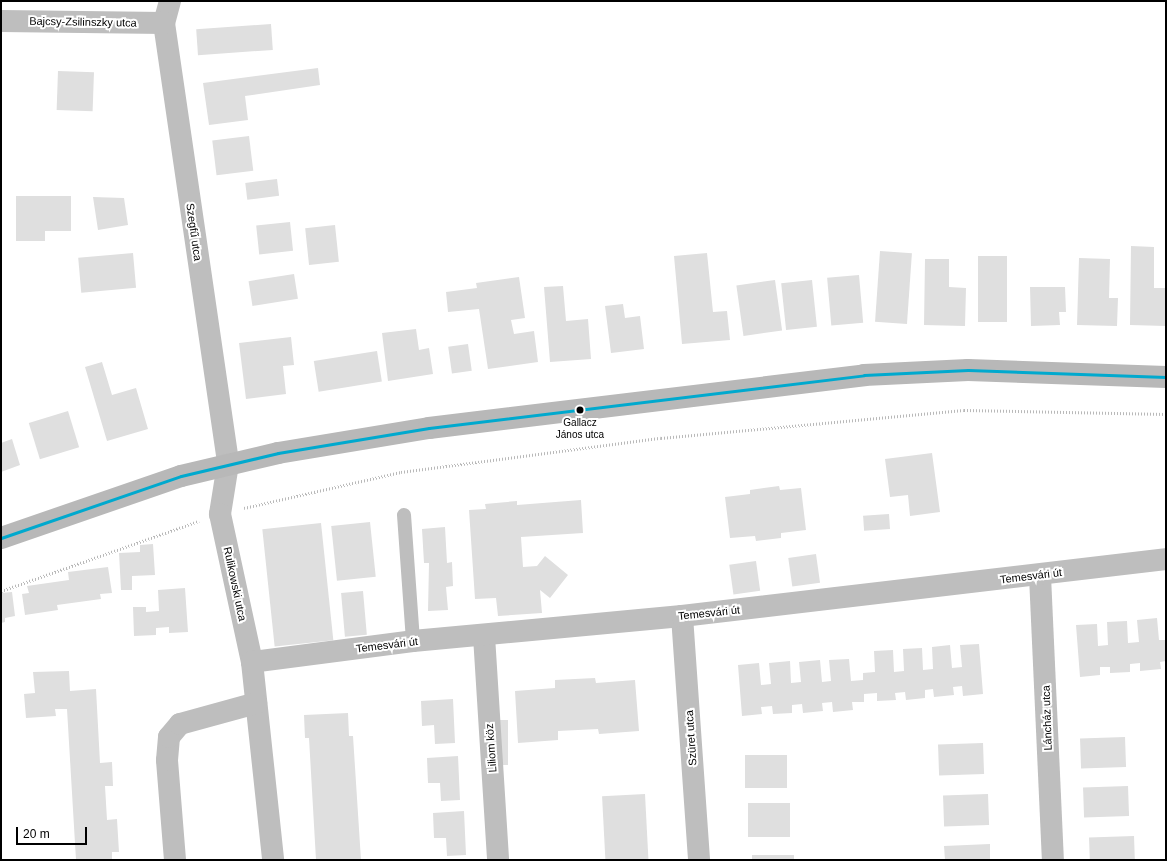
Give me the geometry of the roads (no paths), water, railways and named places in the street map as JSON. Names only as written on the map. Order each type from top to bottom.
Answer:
[{"type":"street","name":"Szegfű utca","points":[[170,1],[164,23],[228,464]]},
{"type":"street","name":"Bajcsy-Zsilinszky utca","points":[[1,21],[164,23]]},
{"type":"street","points":[[1,538],[181,476],[278,453],[429,428],[864,375],[968,370],[1166,377]]},
{"type":"street","name":"Rulikowski utca","points":[[228,464],[220,514],[252,662],[273,860]]},
{"type":"street","name":"Temesvári út","points":[[252,662],[413,642],[682,616],[1040,576],[1166,559]]},
{"type":"street","name":"Láncház utca","points":[[1040,576],[1053,860]]},
{"type":"street","name":"Szüret utca","points":[[682,616],[700,860]]},
{"type":"street","name":"Liliom köz","points":[[484,636],[498,860]]},
{"type":"street","points":[[175,860],[167,760],[169,737],[180,724],[256,704]]},
{"type":"lane","points":[[404,515],[413,642]]},
{"type":"place","name":"Gallacz János utca","points":[[580,410]]}]
